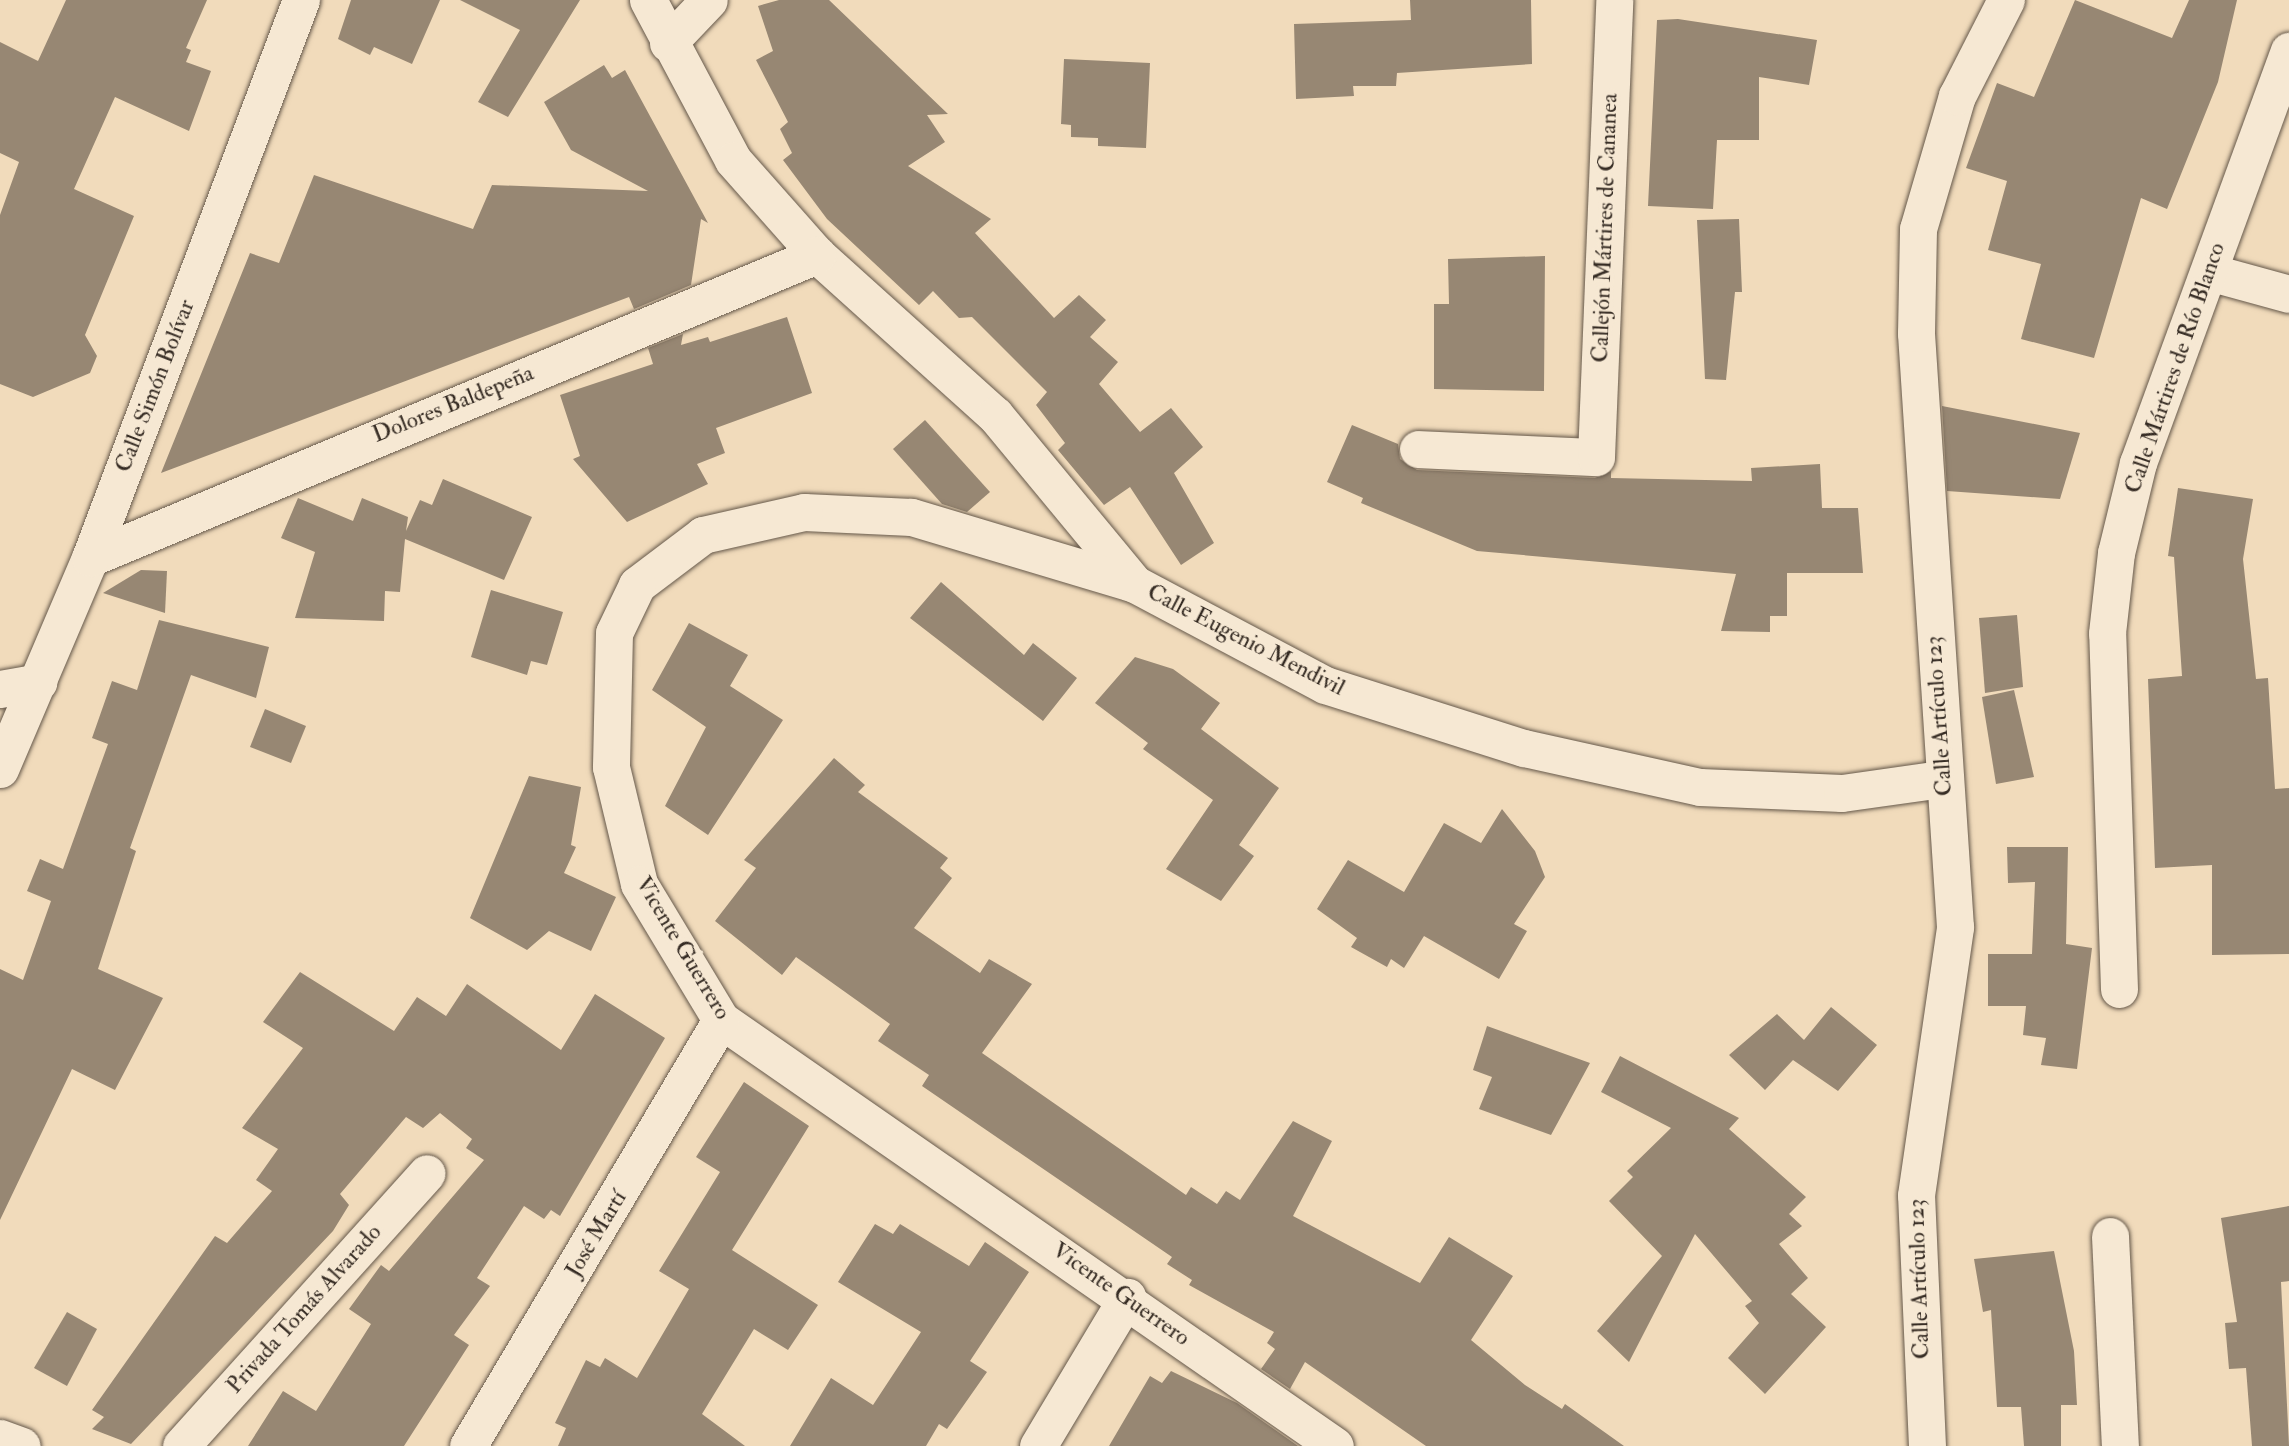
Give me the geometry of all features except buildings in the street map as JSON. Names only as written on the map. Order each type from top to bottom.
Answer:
[{"type":"street","name":"Calle Simón Bolívar","points":[[0,769],[90,558],[301,0]]},
{"type":"street","name":"Calle Eugenio Mendivil","points":[[648,0],[668,43],[733,160],[817,255],[995,415],[1135,584],[1325,685],[1524,748],[1700,787],[1842,793],[1942,779]]},
{"type":"street","points":[[668,43],[709,0]]},
{"type":"street","name":"Callejón Mártires de Cananea","points":[[1418,449],[1596,457],[1614,0]]},
{"type":"street","name":"Calle Artículo 123","points":[[1927,1446],[1914,1250],[1916,1195],[1955,927],[1942,779],[1916,333],[1919,229],[1957,96],[2006,0]]},
{"type":"street","name":"Calle Mártires de Río Blanco","points":[[2119,989],[2108,633],[2116,553],[2138,463],[2289,51]]},
{"type":"street","name":"Dolores Baldepeña","points":[[90,558],[817,255]]},
{"type":"street","points":[[2209,272],[2289,294]]},
{"type":"street","name":"Vicente Guerrero","points":[[1135,584],[911,517],[804,512],[703,535],[637,585],[614,633],[611,767],[639,884],[721,1020],[1128,1297],[1335,1446]]},
{"type":"street","points":[[0,689],[38,682]]},
{"type":"street","name":"José Martí","points":[[468,1446],[721,1020]]},
{"type":"street","name":"Privada Tomás Alvarado","points":[[181,1446],[427,1173]]},
{"type":"street","points":[[2110,1236],[2120,1446]]},
{"type":"street","points":[[1038,1446],[1128,1297]]},
{"type":"street","points":[[0,1438],[22,1446]]}]
